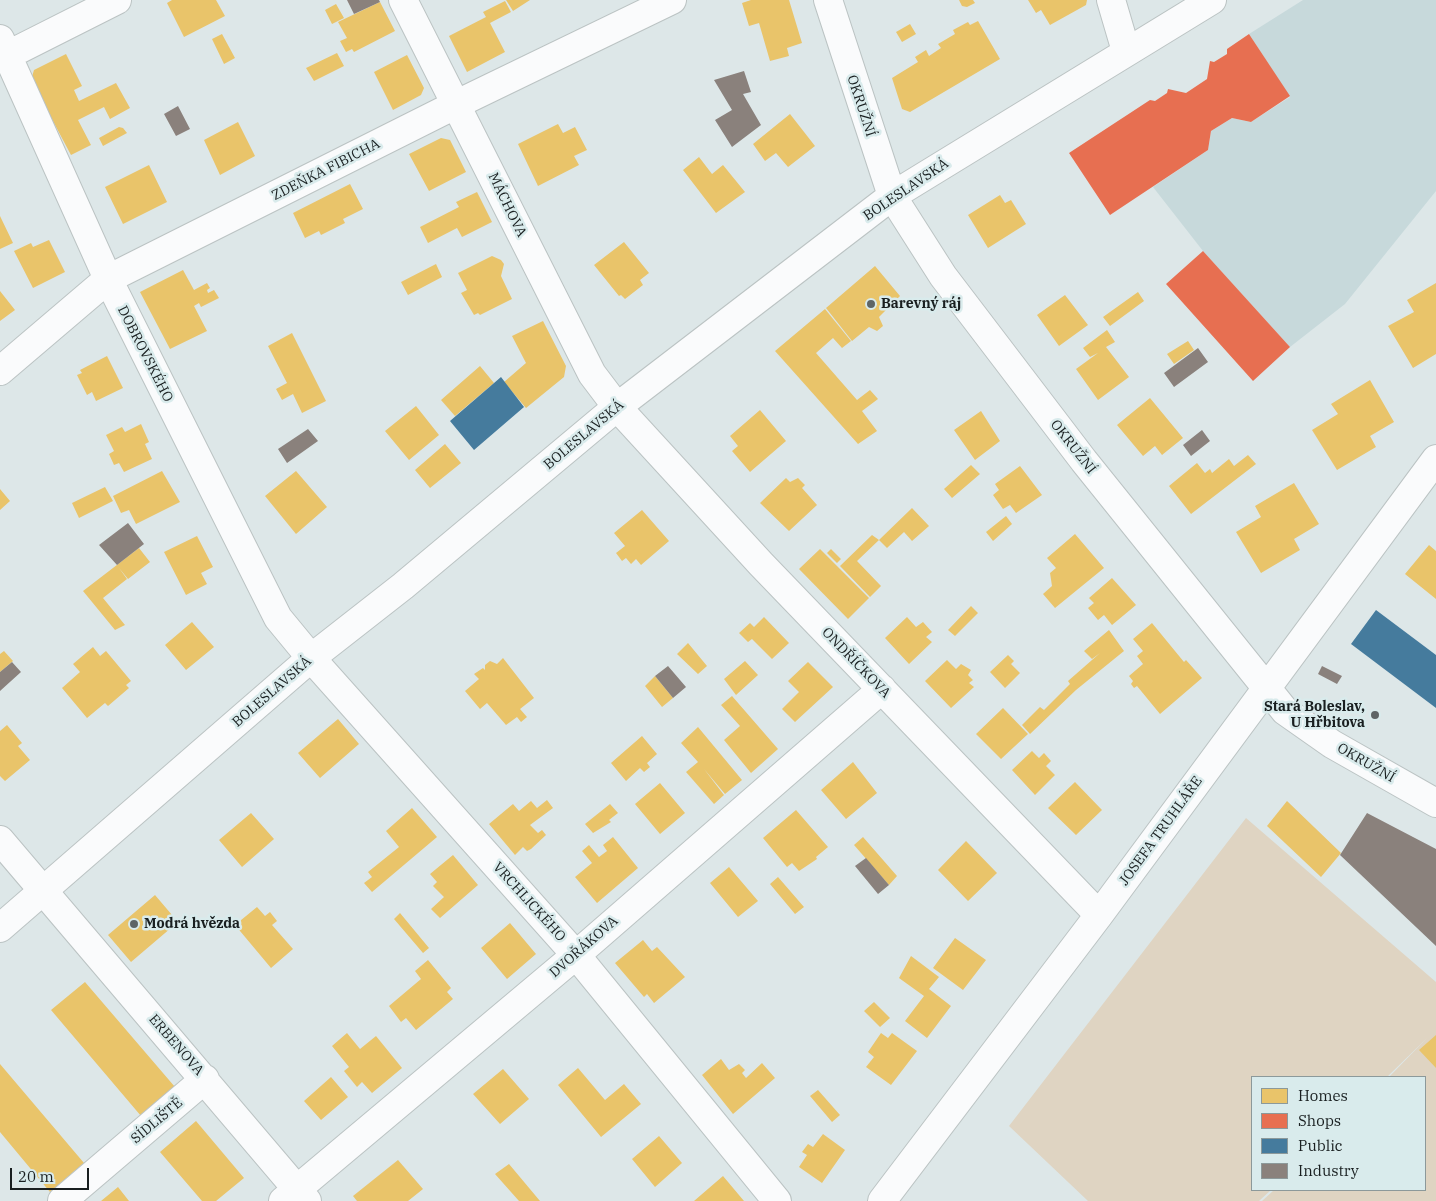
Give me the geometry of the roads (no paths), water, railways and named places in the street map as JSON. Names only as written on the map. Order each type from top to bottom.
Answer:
[{"type":"street","points":[[2,51],[117,0]]},
{"type":"street","name":"MÁCHOVA","points":[[403,0],[457,104],[582,356],[592,374],[617,407]]},
{"type":"street","name":"ZDEŇKA FIBICHA","points":[[0,371],[108,279],[457,104],[672,0]]},
{"type":"street","name":"OKRUŽNÍ","points":[[828,0],[892,196],[948,284],[1084,461],[1285,710],[1332,744],[1436,803]]},
{"type":"street","points":[[1110,0],[1126,51]]},
{"type":"street","name":"BOLESLAVSKÁ","points":[[0,928],[311,658],[403,586],[617,407],[892,196],[1212,0]]},
{"type":"street","name":"DOBROVSKÉHO","points":[[2,51],[108,279],[278,618],[311,658]]},
{"type":"street","name":"ONDŘÍČKOVA","points":[[617,407],[761,564],[1099,915]]},
{"type":"street","name":"JOSEFA TRUHLÁŘE","points":[[882,1201],[1099,915],[1436,459]]},
{"type":"street","name":"VRCHLICKÉHO","points":[[311,658],[576,955],[776,1201]]},
{"type":"street","name":"DVOŘÁKOVA","points":[[296,1197],[882,689]]},
{"type":"street","name":"ERBENOVA","points":[[0,840],[206,1079],[296,1197]]},
{"type":"street","name":"SÍDLIŠTĚ","points":[[62,1201],[206,1079]]},
{"type":"place","name":"Barevný ráj","points":[[871,304]]},
{"type":"place","name":"Stará Boleslav, U Hřbitova","points":[[1375,715]]},
{"type":"place","name":"Modrá hvězda","points":[[134,924]]}]
